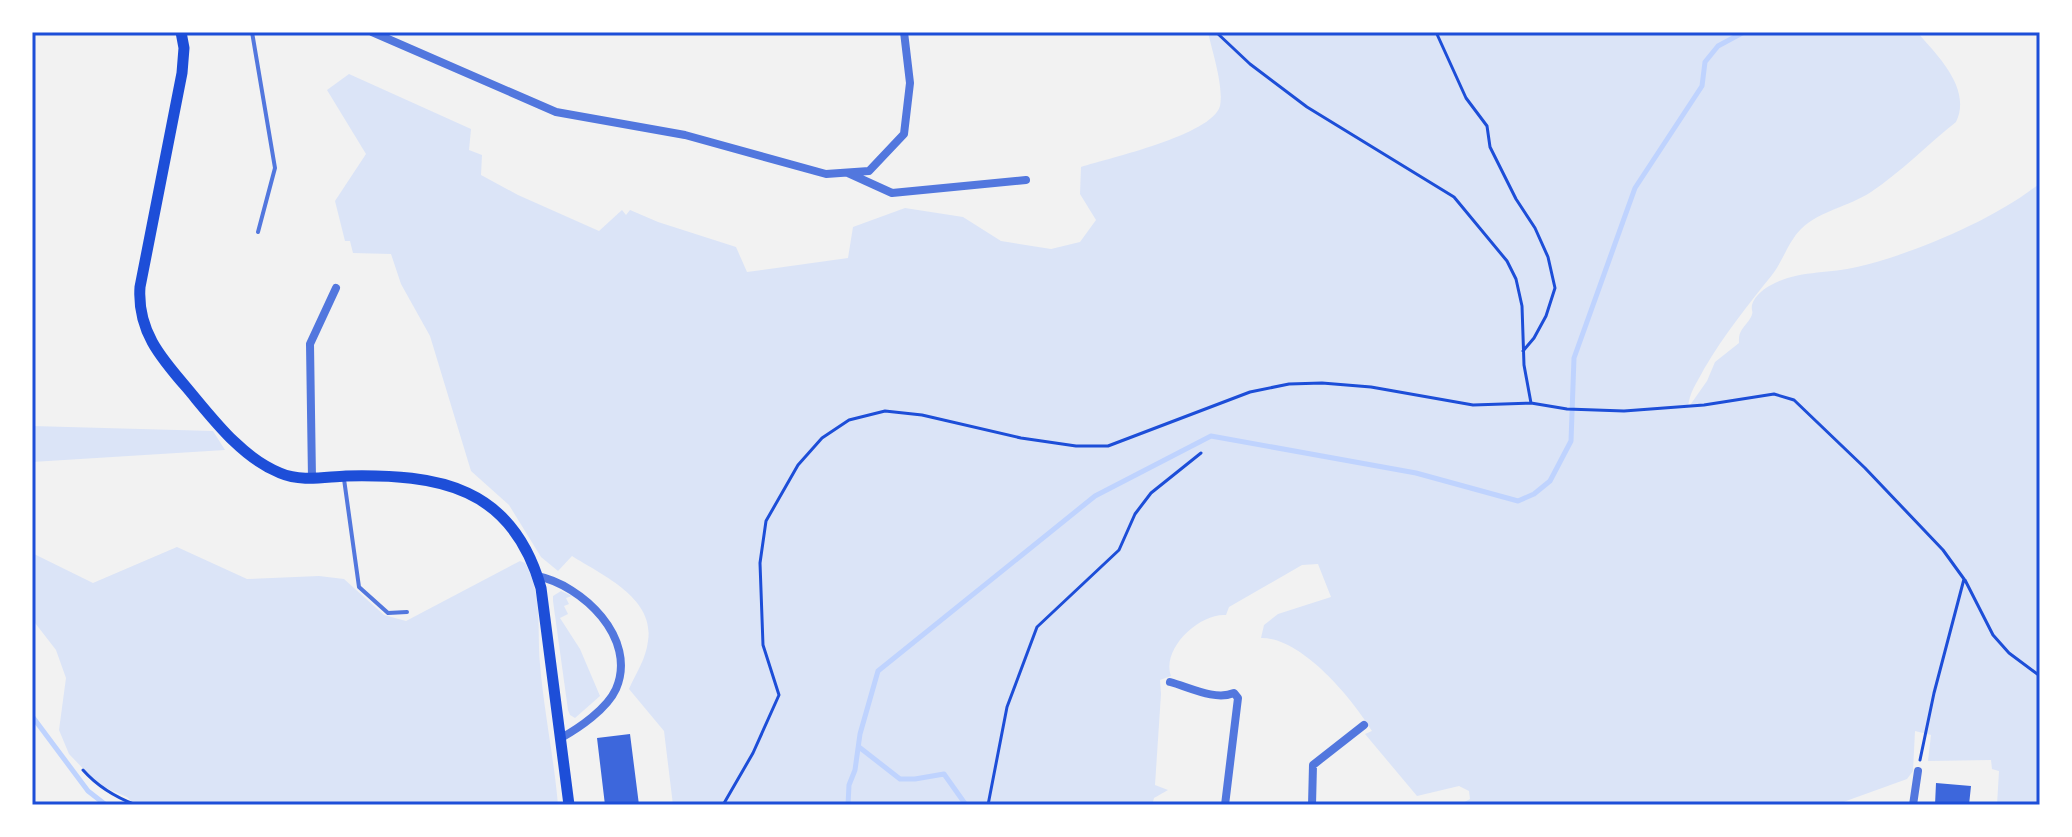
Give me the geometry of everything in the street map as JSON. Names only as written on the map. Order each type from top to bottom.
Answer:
[{"type":"main road","points":[[181,32],[184,48],[182,73],[140,287],[140,313],[147,335],[158,353],[226,433],[254,459],[278,472],[312,479],[344,476],[431,479],[454,486],[481,500],[502,518],[521,542],[537,576],[544,607],[569,805]]},
{"type":"street","points":[[372,32],[556,112],[685,135],[826,174],[869,171],[904,134],[910,83],[904,32]]},
{"type":"street","points":[[847,173],[892,193],[1026,180]]},
{"type":"street","points":[[312,479],[310,344],[336,288]]},
{"type":"street","points":[[537,576],[556,580],[591,605],[609,626],[619,653],[614,693],[574,731],[561,738]]},
{"type":"street","points":[[1170,682],[1216,695],[1234,693],[1238,698],[1225,805]]},
{"type":"street","points":[[1312,805],[1313,765],[1364,725]]},
{"type":"street","points":[[1913,805],[1918,771]]},
{"type":"lane","points":[[252,32],[275,168],[258,232]]},
{"type":"lane","points":[[344,476],[359,587],[388,613],[407,612]]},
{"type":"path","points":[[1216,32],[1250,64],[1307,107],[1454,197],[1507,261],[1516,279],[1522,306],[1523,351],[1531,403]]},
{"type":"path","points":[[1436,32],[1466,98],[1487,126],[1490,147],[1548,257],[1555,288],[1546,316],[1523,351]]},
{"type":"path","points":[[723,805],[753,753],[779,695],[763,645],[760,563],[766,521],[798,465],[822,438],[849,420],[885,411],[922,415],[1021,438],[1076,446],[1108,446],[1250,392],[1289,384],[1371,387],[1473,405],[1531,403],[1567,409],[1624,411],[1704,405],[1774,394],[1794,400],[1865,468],[1943,550],[1964,579],[1993,635],[2009,653],[2040,676]]},
{"type":"path","points":[[988,805],[1007,707],[1037,627],[1119,550],[1135,514],[1151,493],[1201,453]]},
{"type":"path","points":[[1918,771],[1934,693],[1964,579]]},
{"type":"path","points":[[83,770],[93,782],[116,798],[136,805]]},
{"type":"shaded area","points":[[1208,32],[1917,32],[1943,62],[1956,85],[1960,110],[1956,122],[1871,192],[1817,217],[1801,229],[1776,270],[1712,356],[1694,388],[1688,408],[1707,381],[1715,362],[1739,343],[1741,332],[1752,315],[1753,302],[1767,287],[1794,276],[1846,269],[1902,254],[1978,222],[2040,183],[2040,805],[1997,805],[1999,771],[1992,769],[1991,760],[1928,761],[1931,735],[1915,731],[1913,771],[1907,779],[1835,805],[1459,805],[1470,799],[1469,791],[1459,786],[1417,796],[1365,734],[1372,731],[1339,687],[1292,647],[1261,638],[1264,625],[1278,614],[1331,597],[1318,564],[1302,565],[1229,607],[1226,615],[1215,616],[1194,626],[1177,644],[1169,666],[1171,676],[1160,680],[1155,785],[1168,790],[1154,798],[1152,805],[673,805],[664,731],[629,689],[647,648],[648,626],[643,612],[624,590],[572,556],[558,571],[541,557],[509,505],[471,471],[430,336],[401,284],[391,254],[353,253],[350,241],[345,241],[335,201],[366,154],[327,90],[349,74],[471,129],[469,150],[482,155],[481,175],[518,195],[599,231],[622,210],[626,215],[630,210],[736,247],[747,272],[848,258],[853,227],[905,208],[963,217],[1001,241],[1051,249],[1080,242],[1096,220],[1080,194],[1081,167],[1180,136],[1213,117],[1220,106],[1219,79]]},
{"type":"shaded area","points":[[32,426],[213,431],[225,450],[32,462]]},
{"type":"shaded area","points":[[177,547],[247,579],[319,576],[344,579],[384,615],[406,621],[520,561],[525,563],[537,600],[540,664],[558,805],[135,805],[127,797],[99,785],[69,754],[59,730],[66,678],[56,650],[32,619],[32,553],[93,583]]},
{"type":"shaded area","points":[[561,591],[572,596],[566,598],[569,604],[564,606],[568,614],[560,618],[580,649],[600,696],[575,718],[568,710],[553,601],[553,596]]},
{"type":"building","points":[[630,734],[639,805],[605,805],[597,738]]},
{"type":"building","points":[[1936,783],[1971,786],[1969,805],[1935,805]]},
{"type":"waterway","points":[[848,805],[860,734],[878,671],[1095,496],[1211,436],[1416,473],[1518,501],[1534,494],[1550,481],[1571,441],[1574,358],[1635,188],[1702,86],[1705,62],[1718,46],[1744,32]]},
{"type":"waterway","points":[[32,716],[88,791],[106,805]]},
{"type":"waterway","points":[[859,747],[900,779],[944,774],[966,805]]}]
